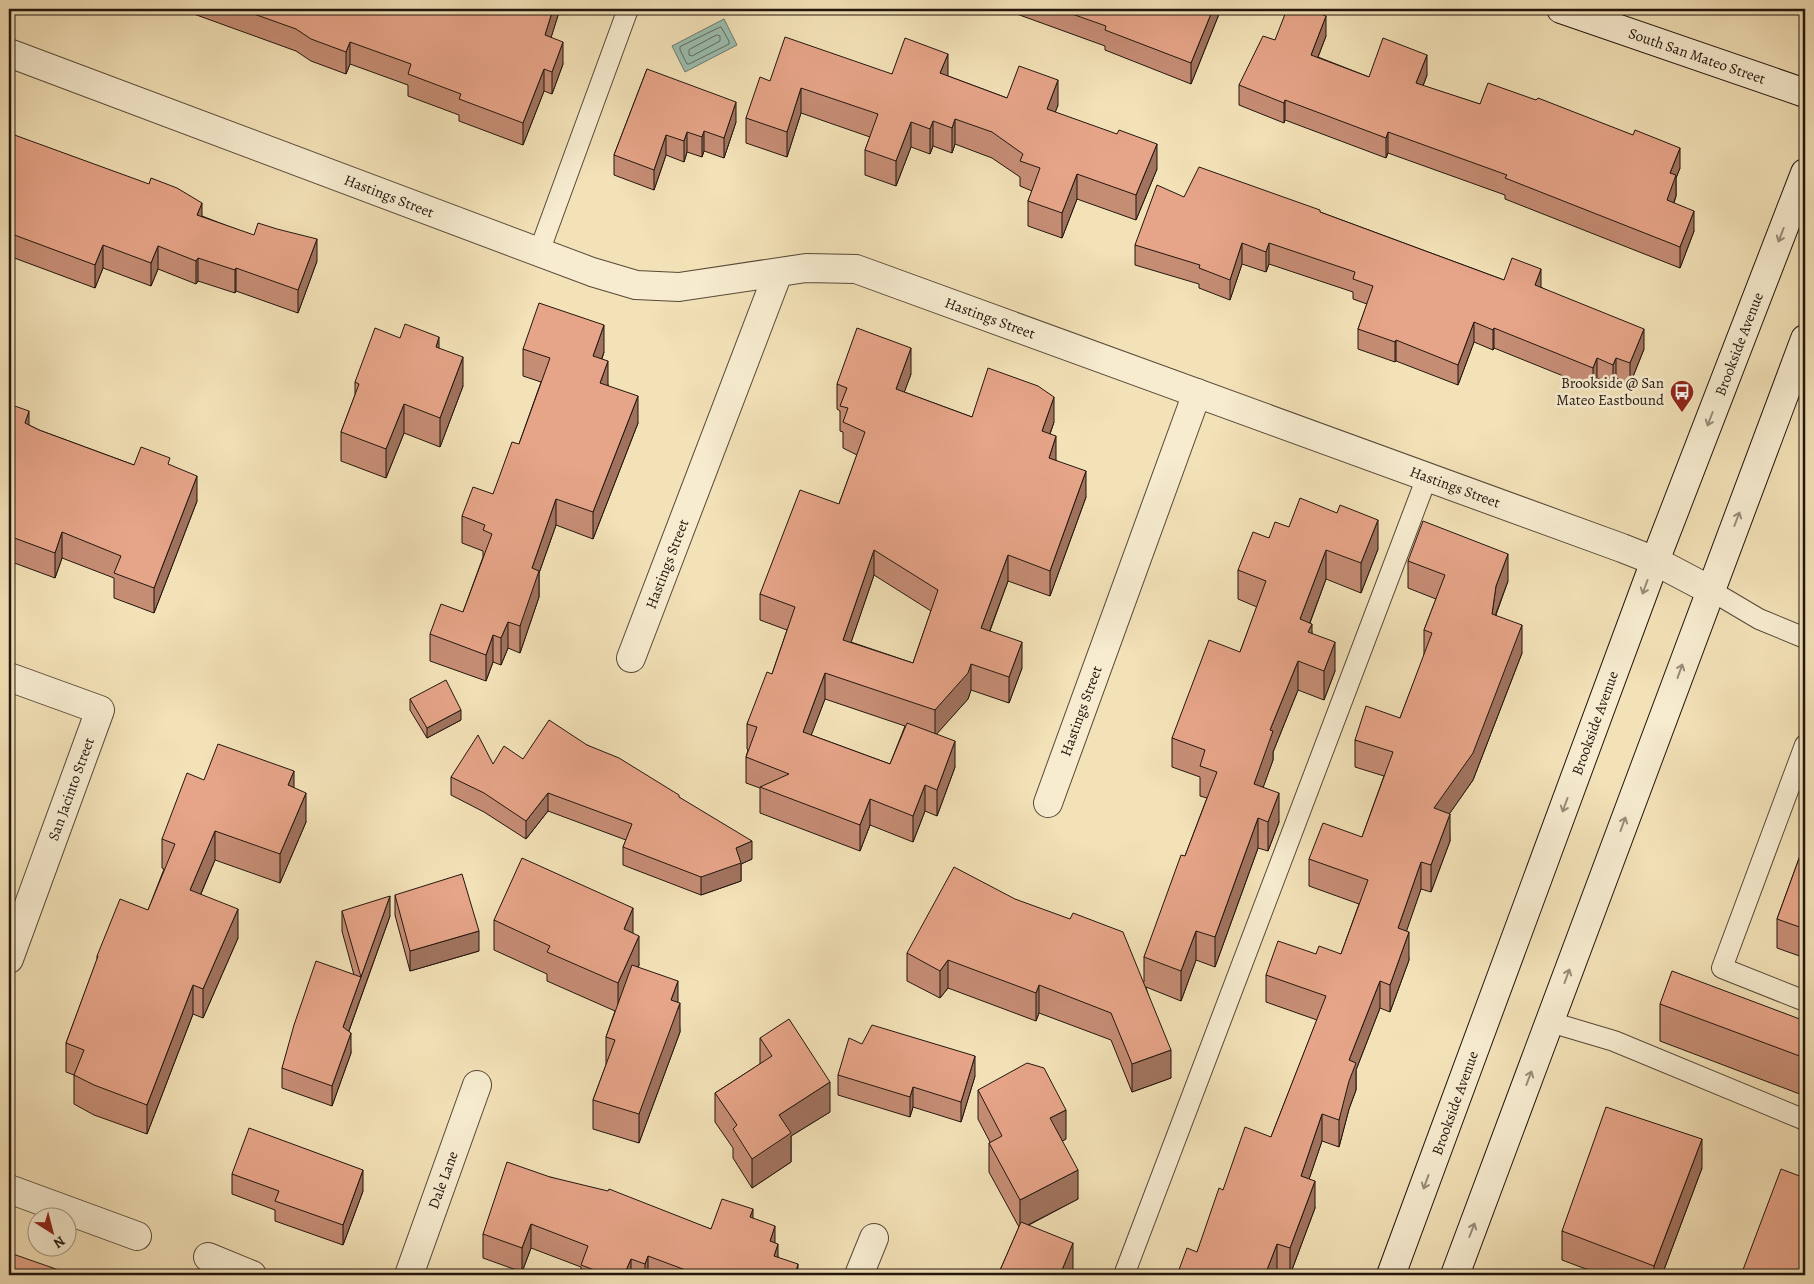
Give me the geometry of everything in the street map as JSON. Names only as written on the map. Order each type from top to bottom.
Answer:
[{"type":"street","name":"South San Mateo Street","points":[[1561,9],[1805,93]]},
{"type":"street","name":"Hastings Street","points":[[9,53],[592,272],[636,285],[679,287],[806,268],[856,269],[1655,561],[1710,590]]},
{"type":"street","name":"Brookside Avenue","points":[[1391,1275],[1655,561],[1805,173]]},
{"type":"street","name":"Hastings Street","points":[[631,658],[778,273]]},
{"type":"street","points":[[1454,1275],[1805,339]]},
{"type":"street","name":"Hastings Street","points":[[1048,803],[1197,393]]},
{"type":"street","name":"San Jacinto Street","points":[[9,677],[100,710],[9,959]]},
{"type":"street","name":"Dale Lane","points":[[409,1275],[477,1085]]},
{"type":"street","points":[[9,1189],[137,1236]]},
{"type":"street","points":[[859,1275],[874,1238]]},
{"type":"street","points":[[208,1258],[252,1275]]},
{"type":"lane","points":[[539,252],[628,9]]},
{"type":"lane","points":[[1124,1275],[1427,477]]},
{"type":"lane","points":[[1710,590],[1759,619],[1805,638]]},
{"type":"lane","points":[[1805,745],[1801,766],[1722,968],[1805,1001]]},
{"type":"lane","points":[[1550,1022],[1614,1041],[1805,1120]]},
{"type":"water","points":[[724,19],[737,45],[685,72],[672,46]]},
{"type":"building","points":[[240,9],[553,9],[545,35],[563,42],[552,72],[544,69],[523,123],[459,99],[461,94],[408,74],[411,64],[350,42],[346,52],[311,39],[296,29]]},
{"type":"building","points":[[1058,9],[1213,9],[1191,63],[1105,30],[1106,26]]},
{"type":"building","points":[[1287,9],[1309,9],[1326,16],[1311,55],[1369,77],[1383,38],[1427,55],[1416,83],[1480,104],[1488,83],[1536,100],[1538,98],[1633,135],[1635,130],[1680,148],[1670,173],[1676,175],[1667,200],[1694,211],[1680,247],[1505,178],[1507,175],[1388,132],[1386,138],[1285,100],[1284,103],[1239,85],[1263,36],[1275,40]]},
{"type":"building","points":[[785,37],[892,74],[905,38],[948,54],[940,73],[1007,98],[1019,66],[1058,80],[1047,109],[1117,134],[1119,130],[1157,144],[1136,195],[1077,174],[1062,213],[1028,201],[1040,168],[1020,161],[1023,154],[992,132],[955,119],[952,128],[933,121],[930,129],[911,122],[896,161],[865,150],[878,114],[801,88],[787,132],[746,118],[760,77],[770,81]]},
{"type":"building","points":[[647,69],[736,102],[724,138],[704,131],[702,137],[687,132],[684,141],[666,135],[654,170],[614,155]]},
{"type":"building","points":[[9,133],[149,184],[151,178],[177,188],[202,203],[197,215],[254,235],[258,223],[317,239],[298,290],[236,268],[235,270],[198,258],[196,261],[158,246],[151,263],[103,245],[95,265],[9,233]]},
{"type":"building","points":[[1199,167],[1320,210],[1320,212],[1504,280],[1512,258],[1541,269],[1535,285],[1644,329],[1630,363],[1616,358],[1613,365],[1597,358],[1593,368],[1494,328],[1493,330],[1474,322],[1458,365],[1396,340],[1395,342],[1358,329],[1373,286],[1353,279],[1355,272],[1269,243],[1266,252],[1242,243],[1230,280],[1199,268],[1200,265],[1135,245],[1157,185],[1184,197]]},
{"type":"building","points":[[539,303],[604,325],[593,356],[608,361],[600,383],[638,396],[593,512],[556,499],[532,568],[539,571],[520,626],[508,622],[501,638],[493,635],[486,655],[430,634],[441,604],[463,612],[492,534],[483,530],[485,525],[462,516],[473,487],[493,494],[512,442],[519,444],[550,358],[523,349]]},
{"type":"building","points":[[405,324],[439,337],[436,347],[463,357],[440,418],[404,404],[386,449],[341,432],[359,384],[355,382],[375,328],[400,338]]},
{"type":"building","points":[[857,328],[911,348],[896,389],[972,417],[988,368],[1038,386],[1054,397],[1042,431],[1056,436],[1049,458],[1086,471],[1050,571],[1008,555],[981,628],[1022,642],[1009,677],[971,664],[968,673],[935,710],[825,673],[803,732],[890,764],[907,723],[955,741],[937,790],[925,785],[913,816],[870,799],[860,825],[760,787],[789,774],[746,757],[757,727],[747,724],[767,672],[772,674],[795,607],[760,594],[800,490],[839,504],[865,432],[843,422],[848,408],[840,406],[847,388],[837,384]],"holes":[[[874,550],[938,590],[913,663],[843,640]]]},
{"type":"building","points":[[9,404],[29,411],[25,423],[39,430],[134,465],[141,447],[170,458],[168,464],[197,476],[154,588],[114,573],[121,556],[62,532],[55,553],[9,536]]},
{"type":"building","points":[[1300,498],[1337,513],[1340,505],[1378,520],[1361,563],[1326,550],[1300,619],[1312,624],[1308,632],[1335,642],[1324,671],[1298,661],[1270,730],[1273,731],[1254,784],[1279,793],[1268,822],[1258,818],[1215,937],[1196,931],[1181,971],[1144,957],[1181,855],[1185,856],[1217,772],[1200,766],[1205,750],[1172,738],[1209,640],[1240,652],[1266,581],[1238,570],[1253,532],[1269,538],[1275,522],[1289,527]]},
{"type":"building","points":[[1423,521],[1508,554],[1496,586],[1492,614],[1522,625],[1473,753],[1434,808],[1450,814],[1431,865],[1421,862],[1398,928],[1409,932],[1390,985],[1380,981],[1349,1060],[1356,1063],[1349,1081],[1339,1120],[1322,1114],[1301,1176],[1315,1181],[1290,1248],[1277,1244],[1265,1275],[1177,1275],[1187,1248],[1197,1252],[1219,1188],[1223,1190],[1245,1127],[1271,1137],[1326,996],[1266,975],[1278,941],[1316,954],[1319,946],[1341,954],[1368,880],[1309,859],[1323,823],[1362,837],[1393,752],[1355,740],[1366,706],[1400,718],[1432,633],[1424,630],[1445,575],[1408,561]]},
{"type":"building","points":[[446,680],[461,710],[427,728],[410,699]]},
{"type":"building","points":[[549,720],[587,745],[619,758],[752,841],[736,848],[741,863],[701,877],[623,847],[632,824],[548,793],[526,821],[484,793],[451,777],[478,735],[493,764],[504,746],[523,759]]},
{"type":"building","points":[[218,744],[294,771],[288,785],[306,793],[280,854],[215,831],[190,890],[238,909],[203,989],[193,985],[147,1105],[94,1085],[74,1075],[84,1050],[66,1043],[97,956],[120,899],[148,910],[175,844],[162,839],[187,773],[204,780]]},
{"type":"building","points":[[1805,842],[1805,929],[1777,919]]},
{"type":"building","points":[[522,858],[633,908],[624,929],[639,936],[618,983],[547,952],[550,946],[494,920]]},
{"type":"building","points":[[954,867],[1015,899],[1070,919],[1073,913],[1123,932],[1171,1050],[1132,1064],[1111,1013],[1039,985],[1036,993],[948,960],[940,971],[907,953]]},
{"type":"building","points":[[462,874],[479,931],[410,951],[395,895]]},
{"type":"building","points":[[390,896],[361,977],[342,911]]},
{"type":"building","points":[[316,961],[361,977],[343,1027],[351,1033],[332,1086],[282,1068],[294,1025]]},
{"type":"building","points":[[632,965],[678,981],[671,1000],[680,1003],[639,1114],[593,1100],[615,1040],[606,1037]]},
{"type":"building","points":[[1672,971],[1805,1021],[1805,1058],[1660,1004]]},
{"type":"building","points":[[789,1019],[830,1082],[779,1115],[791,1133],[752,1159],[733,1129],[737,1125],[715,1093],[772,1056],[760,1038]]},
{"type":"building","points":[[872,1025],[975,1056],[961,1102],[913,1087],[910,1097],[838,1075],[849,1038],[862,1044]]},
{"type":"building","points":[[1027,1063],[1044,1068],[1066,1110],[1050,1118],[1078,1170],[1020,1200],[989,1143],[1002,1136],[978,1090]]},
{"type":"building","points":[[1606,1107],[1702,1139],[1654,1266],[1562,1231]]},
{"type":"building","points":[[249,1128],[363,1170],[343,1225],[275,1201],[279,1191],[232,1174]]},
{"type":"building","points":[[507,1162],[550,1177],[608,1191],[609,1189],[711,1229],[722,1199],[753,1209],[750,1217],[775,1226],[770,1241],[778,1244],[774,1256],[798,1264],[795,1275],[699,1275],[648,1256],[645,1264],[631,1259],[624,1275],[608,1275],[581,1265],[588,1246],[531,1224],[522,1248],[483,1234]]},
{"type":"building","points":[[1781,1169],[1805,1178],[1805,1275],[1741,1275]]},
{"type":"building","points":[[1021,1222],[1073,1243],[1060,1275],[998,1275]]},
{"type":"building","points":[[13,1254],[73,1275],[9,1275],[9,1265]]},
{"type":"place","name":"Brookside @ San Mateo Eastbound","points":[[1682,413]]}]
